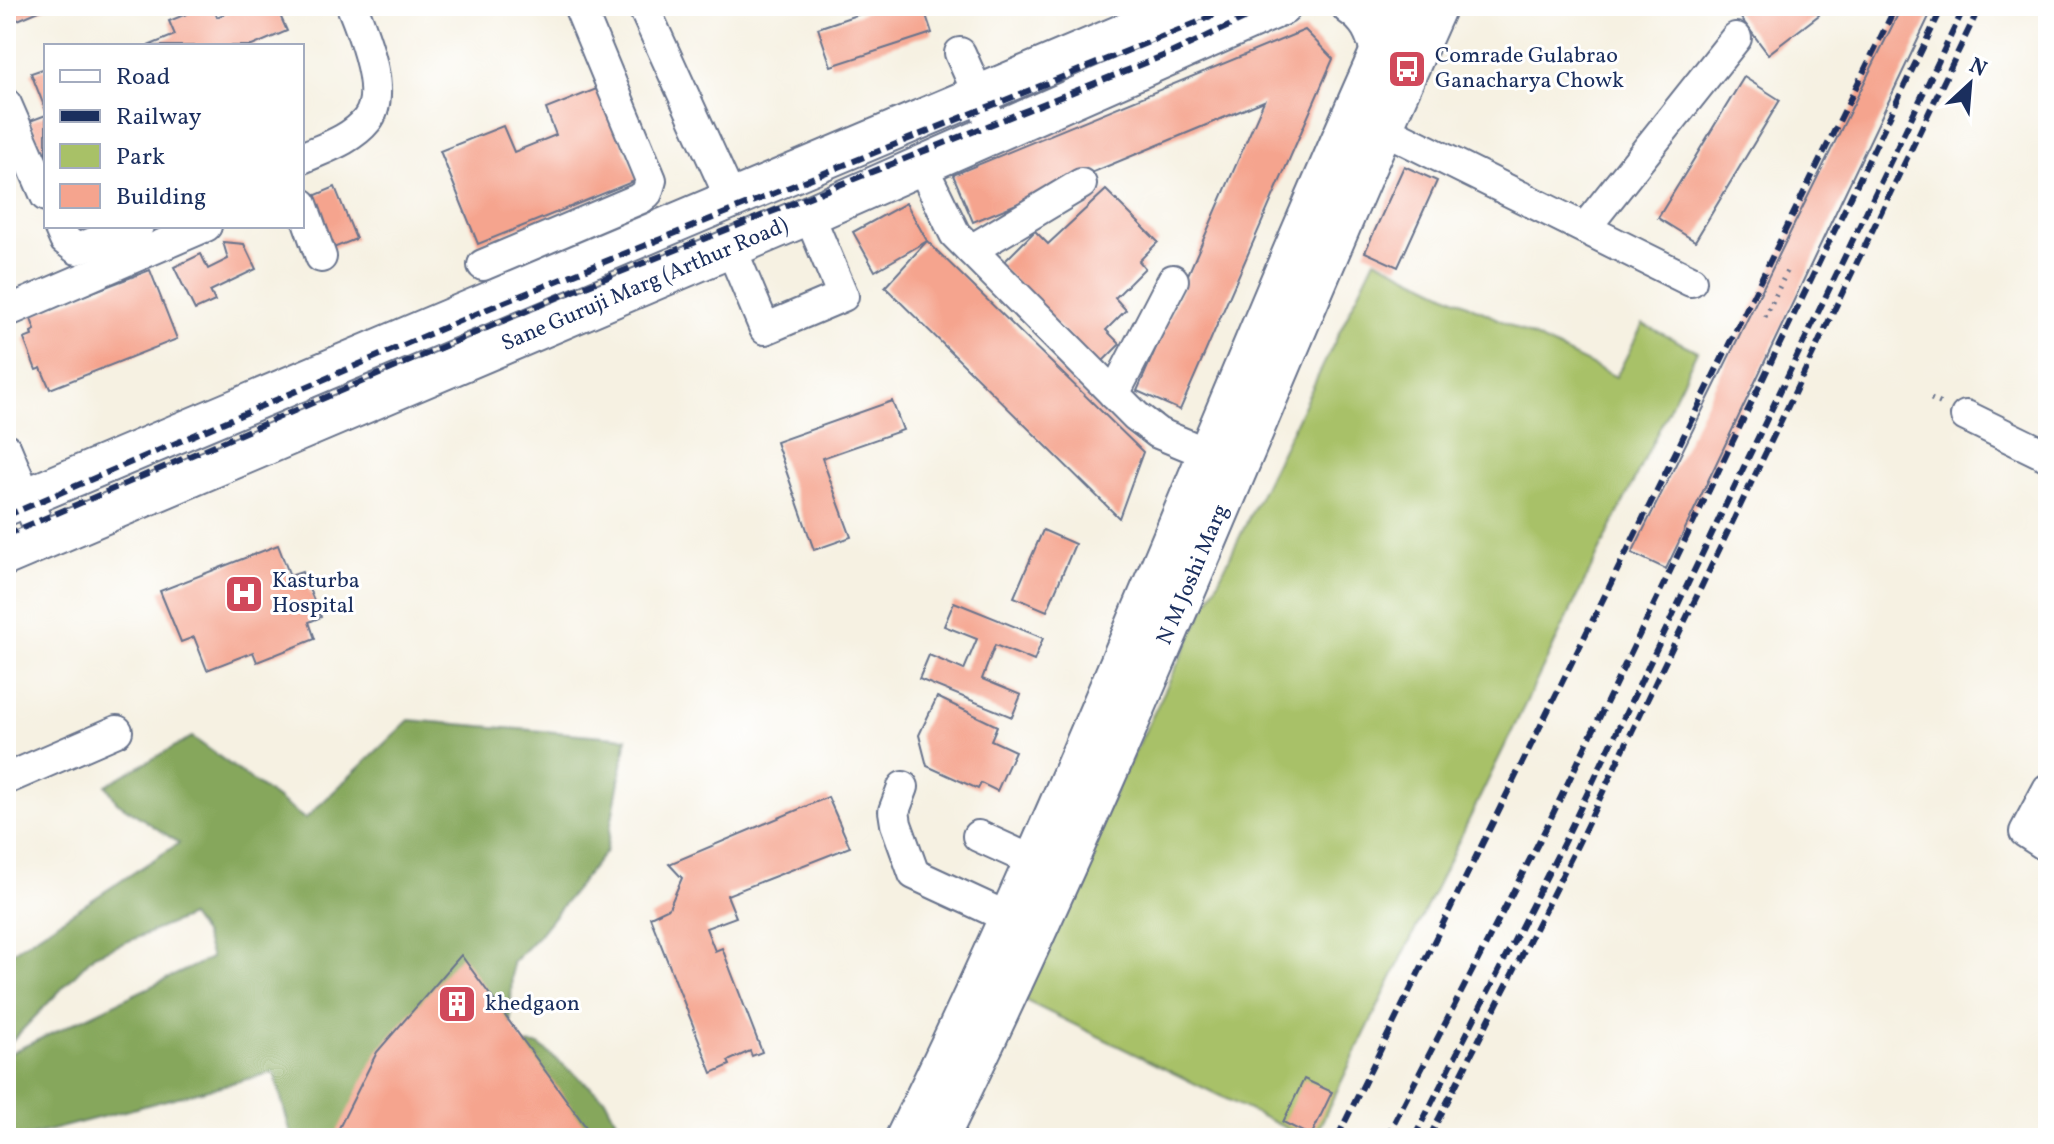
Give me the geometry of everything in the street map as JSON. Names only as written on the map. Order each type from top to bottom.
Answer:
[{"type":"main road","name":"Sane Guruji Marg (Arthur Road)","points":[[6,556],[809,215],[1282,6]]},
{"type":"main road","points":[[1351,6],[1364,15],[1395,58]]},
{"type":"main road","name":"N M Joshi Marg","points":[[1223,460],[1382,128],[1395,58],[1400,6]]},
{"type":"main road","name":"N M Joshi Marg","points":[[905,1138],[966,1049],[1142,653],[1395,58],[1437,6]]},
{"type":"main road","name":"Sane Guruji Marg (Arthur Road)","points":[[16,502],[980,96],[1179,8]]},
{"type":"main road","points":[[1057,63],[1072,97]]},
{"type":"main road","points":[[697,213],[722,252]]},
{"type":"main road","points":[[418,332],[438,372]]},
{"type":"main road","points":[[229,412],[248,453]]},
{"type":"main road","points":[[88,472],[106,513]]},
{"type":"main road","name":"N M Joshi Marg","points":[[939,1138],[1007,917],[1142,653]]},
{"type":"street","points":[[304,157],[345,139],[368,119],[376,96],[367,41],[352,6]]},
{"type":"street","points":[[483,265],[641,198],[650,186],[651,180],[579,6]]},
{"type":"street","points":[[643,6],[731,199]]},
{"type":"street","points":[[1585,228],[1736,38]]},
{"type":"street","points":[[960,53],[995,132]]},
{"type":"street","points":[[6,104],[44,191]]},
{"type":"street","points":[[1382,128],[1691,281]]},
{"type":"street","points":[[921,164],[955,234],[1136,416],[1158,433],[1223,460]]},
{"type":"street","points":[[971,250],[1081,184]]},
{"type":"street","points":[[304,210],[321,257]]},
{"type":"street","points":[[722,252],[765,329],[843,296],[809,215]]},
{"type":"street","points":[[60,228],[65,240],[77,249],[133,228]]},
{"type":"street","points":[[6,312],[201,228]]},
{"type":"street","points":[[1114,394],[1173,280]]},
{"type":"street","points":[[1966,416],[2048,456]]},
{"type":"street","points":[[6,449],[16,502],[44,540]]},
{"type":"street","points":[[6,779],[117,731]]},
{"type":"street","points":[[903,787],[894,811],[914,874],[1007,917]]},
{"type":"street","points":[[2036,840],[2048,789]]},
{"type":"street","points":[[978,836],[1033,861]]},
{"type":"path","points":[[1765,317],[1789,267]]},
{"type":"green space","points":[[1375,259],[1616,377],[1643,324],[1697,351],[1314,1138],[1306,1138],[1016,996]]},
{"type":"green space","points":[[409,720],[627,738],[606,851],[538,936],[512,963],[510,1044],[539,1045],[605,1099],[625,1138],[292,1138],[274,1072],[21,1138],[6,1138],[6,1055],[211,958],[203,934],[190,916],[94,955],[6,1047],[6,956],[179,843],[117,802],[106,785],[192,737],[305,819]]},
{"type":"building","points":[[6,6],[51,6],[6,25]]},
{"type":"building","points":[[206,6],[213,6],[217,17],[242,6],[276,6],[287,31],[257,44],[153,44],[175,35],[169,21]]},
{"type":"building","points":[[883,6],[923,6],[932,33],[831,66],[818,28]]},
{"type":"building","points":[[1732,6],[1812,6],[1819,15],[1768,54]]},
{"type":"building","points":[[1902,6],[1934,6],[1666,569],[1632,553]]},
{"type":"building","points":[[1305,30],[1333,59],[1180,410],[1137,391],[1264,101],[973,222],[953,175]]},
{"type":"building","points":[[44,69],[44,106],[31,73]]},
{"type":"building","points":[[1744,77],[1780,100],[1695,241],[1658,218]]},
{"type":"building","points":[[599,88],[637,180],[478,244],[440,151],[503,126],[514,152],[556,135],[546,109]]},
{"type":"building","points":[[44,116],[44,154],[30,121]]},
{"type":"building","points":[[1404,166],[1437,181],[1398,267],[1365,252]]},
{"type":"building","points":[[335,187],[356,239],[331,249],[309,198]]},
{"type":"building","points":[[1106,190],[1158,242],[1139,261],[1145,268],[1115,298],[1126,310],[1106,330],[1120,344],[1098,366],[1000,266],[1035,231],[1048,244]]},
{"type":"building","points":[[906,203],[927,241],[875,271],[853,232]]},
{"type":"building","points":[[927,241],[1143,452],[1119,518],[885,287]]},
{"type":"building","points":[[223,242],[244,244],[256,269],[210,291],[215,301],[195,310],[174,267],[201,254],[208,269],[228,259]]},
{"type":"building","points":[[150,270],[177,339],[50,389],[41,368],[36,370],[24,339],[32,336],[31,332],[35,330],[30,316]]},
{"type":"building","points":[[892,401],[903,430],[822,458],[851,537],[814,550],[776,442]]},
{"type":"building","points":[[1043,530],[1075,544],[1047,611],[1014,597]]},
{"type":"building","points":[[278,545],[290,576],[302,572],[321,617],[309,622],[315,639],[257,662],[253,652],[207,670],[194,637],[181,642],[160,591]]},
{"type":"building","points":[[954,602],[1043,638],[1034,661],[995,645],[982,679],[1021,695],[1012,717],[919,679],[929,655],[964,670],[977,639],[944,626]]},
{"type":"building","points":[[937,697],[997,726],[991,740],[1015,751],[997,791],[981,783],[978,789],[927,766],[919,735]]},
{"type":"building","points":[[828,797],[850,847],[727,895],[736,917],[706,928],[715,951],[722,948],[762,1052],[752,1056],[750,1051],[712,1073],[650,917],[669,908],[682,878],[669,864]]},
{"type":"building","name":"khedgaon","points":[[461,955],[594,1138],[345,1138],[337,1132],[377,1052]]},
{"type":"building","points":[[1304,1079],[1332,1092],[1311,1136],[1283,1122]]},
{"type":"railway","points":[[6,516],[485,310],[1232,6]]},
{"type":"railway","points":[[6,535],[563,295],[1173,52],[1272,6]]},
{"type":"railway","points":[[1337,1138],[1896,6]]},
{"type":"railway","points":[[1386,1138],[1546,828],[1943,6]]},
{"type":"railway","points":[[1414,1138],[1563,844],[1965,6]]},
{"type":"railway","points":[[1429,1138],[1576,848],[1980,6]]},
{"type":"place","name":"Comrade Gulabrao Ganacharya Chowk","points":[[1407,69]]},
{"type":"place","name":"Kasturba Hospital","points":[[244,594]]},
{"type":"place","name":"khedgaon","points":[[457,1004]]}]
